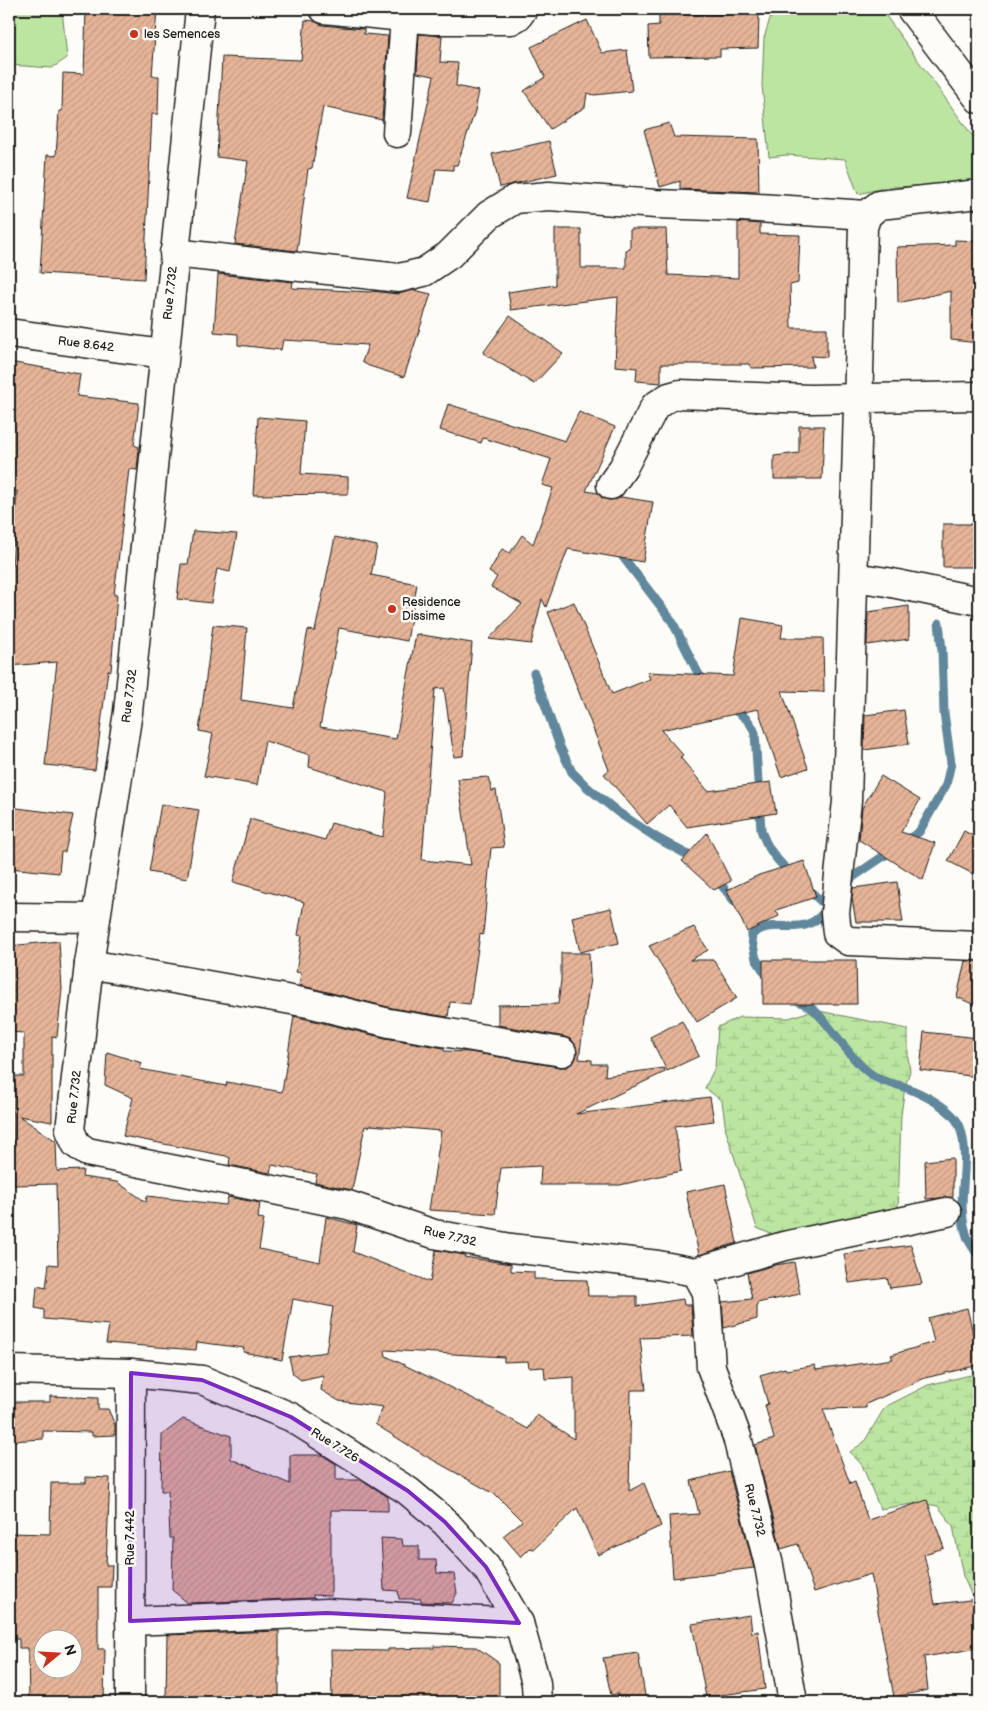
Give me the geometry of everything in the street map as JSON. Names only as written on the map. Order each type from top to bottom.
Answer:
[{"type":"street","name":"Rue 7.732","points":[[200,9],[128,712],[89,964],[70,1130],[76,1144],[88,1152],[348,1205],[434,1234],[511,1248],[658,1265],[695,1272],[706,1292],[711,1366],[737,1437],[769,1565],[793,1702]]},
{"type":"street","points":[[324,9],[433,20],[510,20],[518,16],[523,9]]},
{"type":"street","points":[[911,9],[979,99]]},
{"type":"street","points":[[396,133],[405,16]]},
{"type":"street","points":[[979,194],[879,205],[867,215],[863,227],[857,399],[848,801],[835,913],[837,933],[848,941],[979,946]]},
{"type":"street","points":[[174,253],[400,278],[424,272],[449,255],[489,215],[515,199],[559,197],[867,215]]},
{"type":"street","name":"Rue 8.642","points":[[9,333],[164,354]]},
{"type":"street","points":[[611,485],[623,468],[655,406],[669,397],[680,394],[812,399],[979,396]]},
{"type":"street","points":[[854,577],[979,601]]},
{"type":"street","points":[[9,917],[96,918]]},
{"type":"street","points":[[89,964],[308,1003],[389,1024],[562,1052]]},
{"type":"street","points":[[695,1272],[784,1246],[947,1212]]},
{"type":"street","name":"Rue 7.726","points":[[9,1370],[131,1373],[202,1380],[291,1417],[408,1491],[445,1522],[486,1567],[519,1623],[536,1683],[537,1702]]},
{"type":"street","name":"Rue 7.442","points":[[130,1702],[131,1373]]},
{"type":"street","points":[[130,1622],[327,1613],[519,1623]]},
{"type":"highlighted area","points":[[131,1373],[202,1380],[291,1417],[408,1491],[445,1522],[486,1567],[519,1623],[327,1613],[130,1621]]},
{"type":"green space","points":[[9,9],[62,9],[67,58],[52,68],[9,65]]},
{"type":"green space","points":[[781,9],[881,9],[979,145],[979,182],[954,185],[889,187],[858,194],[845,159],[787,155],[769,157],[762,85],[764,38],[772,12]]},
{"type":"green space","points":[[814,1010],[908,1029],[910,1071],[905,1087],[901,1115],[898,1210],[865,1214],[791,1234],[773,1235],[757,1228],[726,1131],[722,1101],[705,1088],[715,1067],[718,1027],[740,1017],[789,1018]]},
{"type":"green space","points":[[979,1373],[979,1612],[963,1576],[953,1526],[938,1506],[919,1503],[880,1509],[862,1465],[850,1452],[864,1442],[885,1407],[928,1385]]},
{"type":"building","points":[[86,9],[157,9],[152,76],[159,76],[158,114],[152,114],[144,279],[40,273],[47,155],[56,156],[59,111],[62,111],[63,73],[84,74]]},
{"type":"building","points":[[759,14],[758,48],[720,49],[720,56],[649,57],[648,26],[659,25],[659,15]]},
{"type":"building","points":[[305,20],[314,21],[322,25],[364,29],[364,34],[388,36],[382,120],[323,107],[312,168],[308,169],[297,251],[235,244],[248,161],[217,157],[222,57],[301,60]]},
{"type":"building","points":[[587,20],[602,53],[627,50],[632,91],[594,95],[587,93],[585,107],[550,129],[524,91],[545,77],[531,47]]},
{"type":"building","points":[[419,34],[442,36],[440,62],[458,63],[456,86],[479,91],[475,111],[457,165],[453,165],[453,170],[436,169],[430,202],[407,198],[434,76],[417,73]]},
{"type":"building","points":[[669,123],[674,137],[758,139],[759,192],[680,189],[680,181],[660,187],[644,130]]},
{"type":"building","points":[[549,141],[557,174],[500,187],[492,154]]},
{"type":"building","points":[[738,222],[760,224],[760,234],[800,235],[798,283],[790,285],[791,328],[827,328],[827,357],[811,356],[813,367],[751,368],[749,364],[661,364],[661,383],[636,381],[637,368],[615,366],[618,297],[511,310],[508,292],[555,285],[555,229],[581,229],[581,268],[626,268],[626,250],[630,249],[630,229],[666,229],[668,275],[738,278]]},
{"type":"building","points":[[955,240],[979,241],[979,343],[951,340],[951,291],[898,303],[897,247],[955,245]]},
{"type":"building","points":[[218,274],[293,282],[292,288],[372,291],[398,294],[414,290],[431,294],[404,377],[362,362],[368,345],[283,340],[281,350],[238,345],[238,334],[214,332]]},
{"type":"building","points":[[510,316],[563,353],[534,384],[483,353]]},
{"type":"building","points":[[9,362],[80,374],[77,396],[139,403],[134,445],[139,447],[137,470],[129,469],[114,595],[117,595],[111,671],[108,670],[95,770],[45,765],[57,662],[9,666],[9,567],[12,567],[17,491],[9,492]]},
{"type":"building","points":[[448,404],[565,441],[579,412],[615,427],[586,491],[598,493],[602,498],[609,500],[621,497],[653,502],[643,562],[568,549],[546,607],[542,599],[531,644],[489,639],[522,604],[491,587],[497,577],[489,572],[502,549],[510,553],[522,535],[533,544],[553,488],[542,485],[551,459],[483,438],[481,443],[440,430]]},
{"type":"building","points":[[258,417],[305,421],[301,474],[348,477],[348,494],[253,495]]},
{"type":"building","points":[[799,426],[824,426],[822,479],[774,479],[774,456],[799,453]]},
{"type":"building","points":[[943,524],[979,524],[979,567],[943,567]]},
{"type":"building","points":[[193,531],[237,534],[230,572],[217,569],[211,603],[177,599],[181,564],[188,564]]},
{"type":"building","points":[[335,537],[377,546],[371,575],[417,584],[407,641],[339,628],[320,727],[396,739],[416,634],[472,643],[463,756],[454,757],[444,688],[435,689],[422,860],[471,865],[458,779],[488,777],[492,791],[496,790],[504,847],[491,848],[483,935],[480,934],[470,1004],[450,1002],[448,1017],[392,1008],[299,985],[301,973],[296,972],[302,936],[298,935],[304,902],[233,882],[250,819],[325,840],[331,823],[383,837],[387,792],[309,767],[310,755],[265,741],[257,785],[204,776],[213,734],[199,731],[213,625],[247,628],[241,700],[293,708],[308,630],[315,631]]},
{"type":"building","points":[[574,602],[612,694],[650,679],[647,672],[733,676],[742,618],[783,625],[781,638],[823,638],[824,692],[782,691],[808,768],[781,777],[758,709],[661,730],[683,755],[680,757],[708,791],[771,782],[776,813],[687,827],[669,805],[647,824],[604,774],[609,770],[548,612]]},
{"type":"building","points":[[909,606],[909,639],[867,645],[868,612]]},
{"type":"building","points":[[904,710],[909,744],[864,750],[865,715]]},
{"type":"building","points":[[881,776],[920,800],[901,832],[935,843],[923,880],[859,840],[862,808]]},
{"type":"building","points":[[161,804],[199,810],[187,879],[149,872]]},
{"type":"building","points":[[9,807],[73,815],[65,852],[61,852],[59,873],[9,868]]},
{"type":"building","points":[[964,831],[979,839],[979,877],[948,861]]},
{"type":"building","points":[[707,833],[731,881],[714,890],[682,861]]},
{"type":"building","points":[[804,861],[816,897],[776,910],[779,916],[747,932],[727,890],[759,875]]},
{"type":"building","points":[[897,882],[903,922],[856,922],[852,898],[853,888]]},
{"type":"building","points":[[611,908],[619,943],[580,952],[572,917]]},
{"type":"building","points":[[694,927],[708,950],[690,960],[714,960],[737,998],[697,1022],[649,946]]},
{"type":"building","points":[[59,941],[62,989],[57,1037],[52,1036],[52,1122],[19,1116],[56,1141],[57,1171],[83,1170],[82,1177],[117,1182],[146,1202],[147,1196],[226,1205],[228,1197],[260,1203],[258,1218],[264,1219],[259,1249],[320,1262],[326,1217],[357,1225],[353,1252],[430,1282],[436,1250],[465,1255],[464,1257],[511,1264],[511,1271],[534,1272],[534,1279],[587,1280],[588,1296],[637,1296],[637,1306],[683,1299],[684,1305],[691,1305],[693,1336],[640,1338],[646,1390],[631,1390],[629,1491],[644,1483],[661,1526],[598,1555],[577,1508],[534,1549],[530,1548],[521,1557],[503,1536],[522,1521],[496,1495],[424,1455],[375,1424],[383,1407],[339,1401],[321,1390],[323,1375],[301,1380],[293,1374],[289,1357],[326,1352],[333,1307],[293,1299],[282,1360],[243,1352],[244,1348],[197,1342],[196,1350],[106,1343],[109,1325],[44,1319],[44,1310],[35,1308],[37,1286],[46,1288],[49,1264],[58,1265],[56,1184],[14,1185],[12,1076],[24,1076],[24,1033],[9,1032],[9,946]],"holes":[[[385,1350],[504,1357],[504,1362],[528,1361],[529,1368],[544,1367],[545,1379],[574,1377],[574,1439],[537,1415],[528,1429],[484,1404],[386,1356]]]},
{"type":"building","points":[[561,953],[589,953],[590,978],[579,1059],[592,1060],[592,1064],[606,1064],[605,1076],[664,1068],[665,1072],[576,1114],[710,1097],[714,1121],[675,1126],[681,1171],[620,1185],[540,1185],[541,1166],[501,1168],[495,1214],[429,1210],[441,1131],[365,1126],[352,1190],[315,1182],[317,1174],[272,1165],[270,1173],[229,1165],[230,1158],[226,1156],[123,1136],[133,1098],[105,1085],[107,1052],[142,1063],[140,1069],[226,1086],[227,1082],[282,1092],[294,1016],[385,1038],[444,1048],[444,1051],[470,1052],[567,1067],[574,1062],[577,1054],[576,1046],[572,1040],[565,1037],[498,1025],[498,1005],[558,1004],[561,980]]},
{"type":"building","points":[[763,960],[856,960],[857,1004],[763,1004]]},
{"type":"building","points":[[965,961],[979,961],[979,1007],[957,997]]},
{"type":"building","points":[[682,1021],[699,1056],[667,1071],[650,1037]]},
{"type":"building","points":[[924,1032],[979,1038],[979,1077],[920,1070]]},
{"type":"building","points":[[953,1158],[953,1197],[926,1199],[925,1161]]},
{"type":"building","points":[[725,1184],[737,1243],[699,1255],[686,1192]]},
{"type":"building","points":[[911,1245],[922,1284],[890,1288],[887,1278],[849,1283],[844,1254]]},
{"type":"building","points":[[794,1262],[800,1294],[757,1303],[757,1319],[724,1328],[722,1302],[752,1299],[747,1273]]},
{"type":"building","points":[[967,1308],[979,1365],[925,1378],[866,1404],[866,1408],[823,1409],[850,1484],[855,1482],[868,1520],[927,1500],[944,1548],[924,1554],[935,1604],[979,1599],[979,1648],[924,1657],[928,1690],[894,1697],[871,1574],[814,1592],[798,1544],[781,1549],[755,1445],[774,1439],[765,1405],[768,1404],[760,1375],[785,1368],[786,1370],[815,1365],[816,1370],[893,1359],[891,1355],[934,1342],[928,1318]]},
{"type":"building","points":[[50,1396],[98,1398],[98,1409],[108,1409],[115,1425],[115,1435],[92,1436],[92,1432],[43,1431],[43,1439],[11,1441],[12,1402],[50,1402]]},
{"type":"building","points":[[183,1419],[231,1436],[231,1459],[290,1484],[290,1455],[322,1455],[336,1464],[336,1480],[362,1480],[388,1497],[388,1511],[331,1510],[331,1596],[313,1595],[313,1598],[188,1603],[172,1590],[173,1538],[170,1538],[168,1491],[161,1491],[162,1435]]},
{"type":"building","points":[[729,1471],[754,1568],[673,1578],[669,1516],[699,1514],[691,1481]]},
{"type":"building","points":[[86,1477],[110,1478],[106,1565],[112,1565],[111,1587],[98,1587],[98,1649],[105,1649],[104,1702],[29,1702],[28,1648],[19,1648],[19,1639],[9,1639],[9,1533],[50,1534],[51,1483],[86,1483]]},
{"type":"building","points":[[381,1538],[402,1539],[403,1546],[419,1546],[419,1560],[436,1560],[437,1573],[454,1574],[457,1593],[452,1603],[421,1602],[421,1599],[399,1599],[398,1591],[384,1590]]},
{"type":"building","points":[[750,1615],[752,1633],[758,1631],[765,1689],[706,1697],[692,1624]]},
{"type":"building","points":[[279,1631],[279,1702],[166,1702],[167,1635]]},
{"type":"building","points":[[434,1646],[476,1647],[499,1663],[499,1702],[332,1702],[331,1650],[388,1651],[388,1649],[434,1648]]},
{"type":"building","points":[[638,1653],[646,1702],[619,1702],[618,1694],[611,1695],[603,1658]]},
{"type":"waterway","points":[[620,553],[672,621],[698,673],[706,684]]},
{"type":"waterway","points":[[845,887],[853,877],[919,832],[946,785],[951,763],[944,713],[939,623]]},
{"type":"waterway","points":[[534,673],[560,747],[572,772],[619,813],[657,838],[697,860]]},
{"type":"waterway","points":[[731,708],[746,718],[755,733],[763,837],[774,855],[793,875]]},
{"type":"waterway","points":[[715,877],[735,902]]},
{"type":"waterway","points":[[808,889],[828,908]]},
{"type":"waterway","points":[[769,979],[756,959],[751,936],[769,927],[809,924],[827,908]]},
{"type":"waterway","points":[[796,999],[815,1011],[852,1056],[868,1072],[889,1083],[902,1086],[927,1097],[944,1108],[956,1120],[960,1127],[964,1154],[963,1220],[968,1239],[979,1256]]},
{"type":"place","name":"les Semences","points":[[134,34]]},
{"type":"place","name":"Residence Dissime","points":[[392,609]]}]
